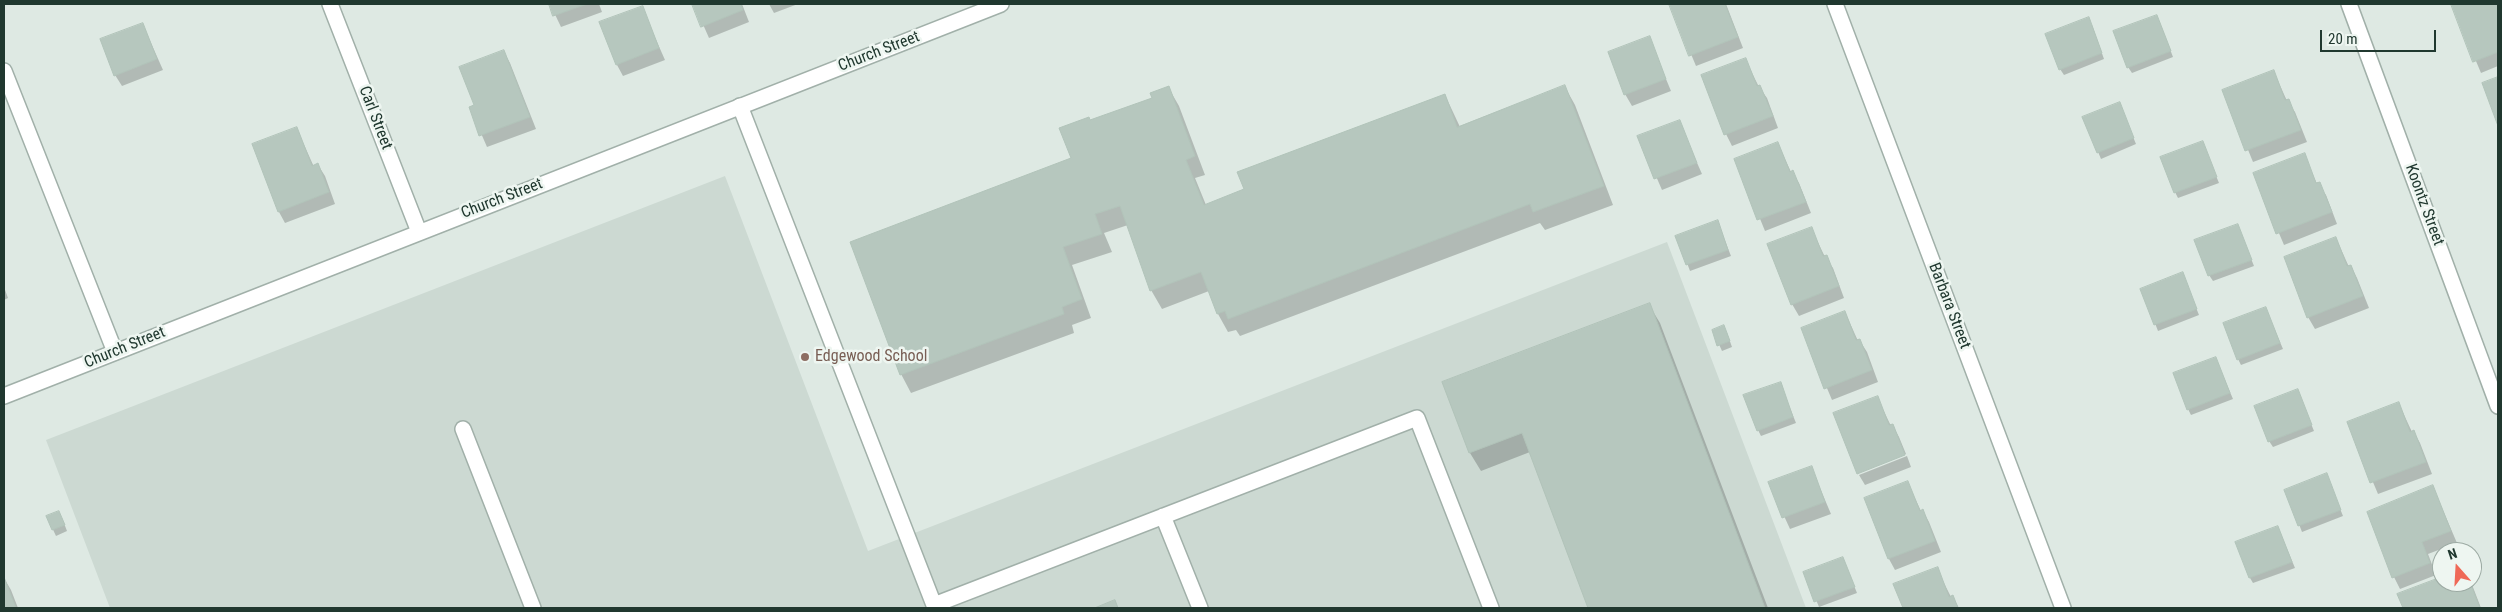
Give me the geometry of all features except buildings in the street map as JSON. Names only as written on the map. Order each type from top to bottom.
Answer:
[{"type":"street","name":"Carl Street","points":[[330,4],[419,232]]},
{"type":"street","name":"Church Street","points":[[4,396],[1001,4]]},
{"type":"street","name":"Barbara Street","points":[[1835,4],[2063,608]]},
{"type":"street","name":"Koontz Street","points":[[2349,4],[2498,406]]},
{"type":"street","points":[[4,71],[115,352]]},
{"type":"street","points":[[740,106],[934,605],[1416,418],[1491,608]]},
{"type":"street","points":[[463,429],[532,608]]},
{"type":"street","points":[[1163,516],[1200,608]]},
{"type":"shaded area","points":[[725,176],[868,551],[1667,242],[1806,608],[110,608],[46,440]]},
{"type":"place","name":"Edgewood School","points":[[805,357]]}]
